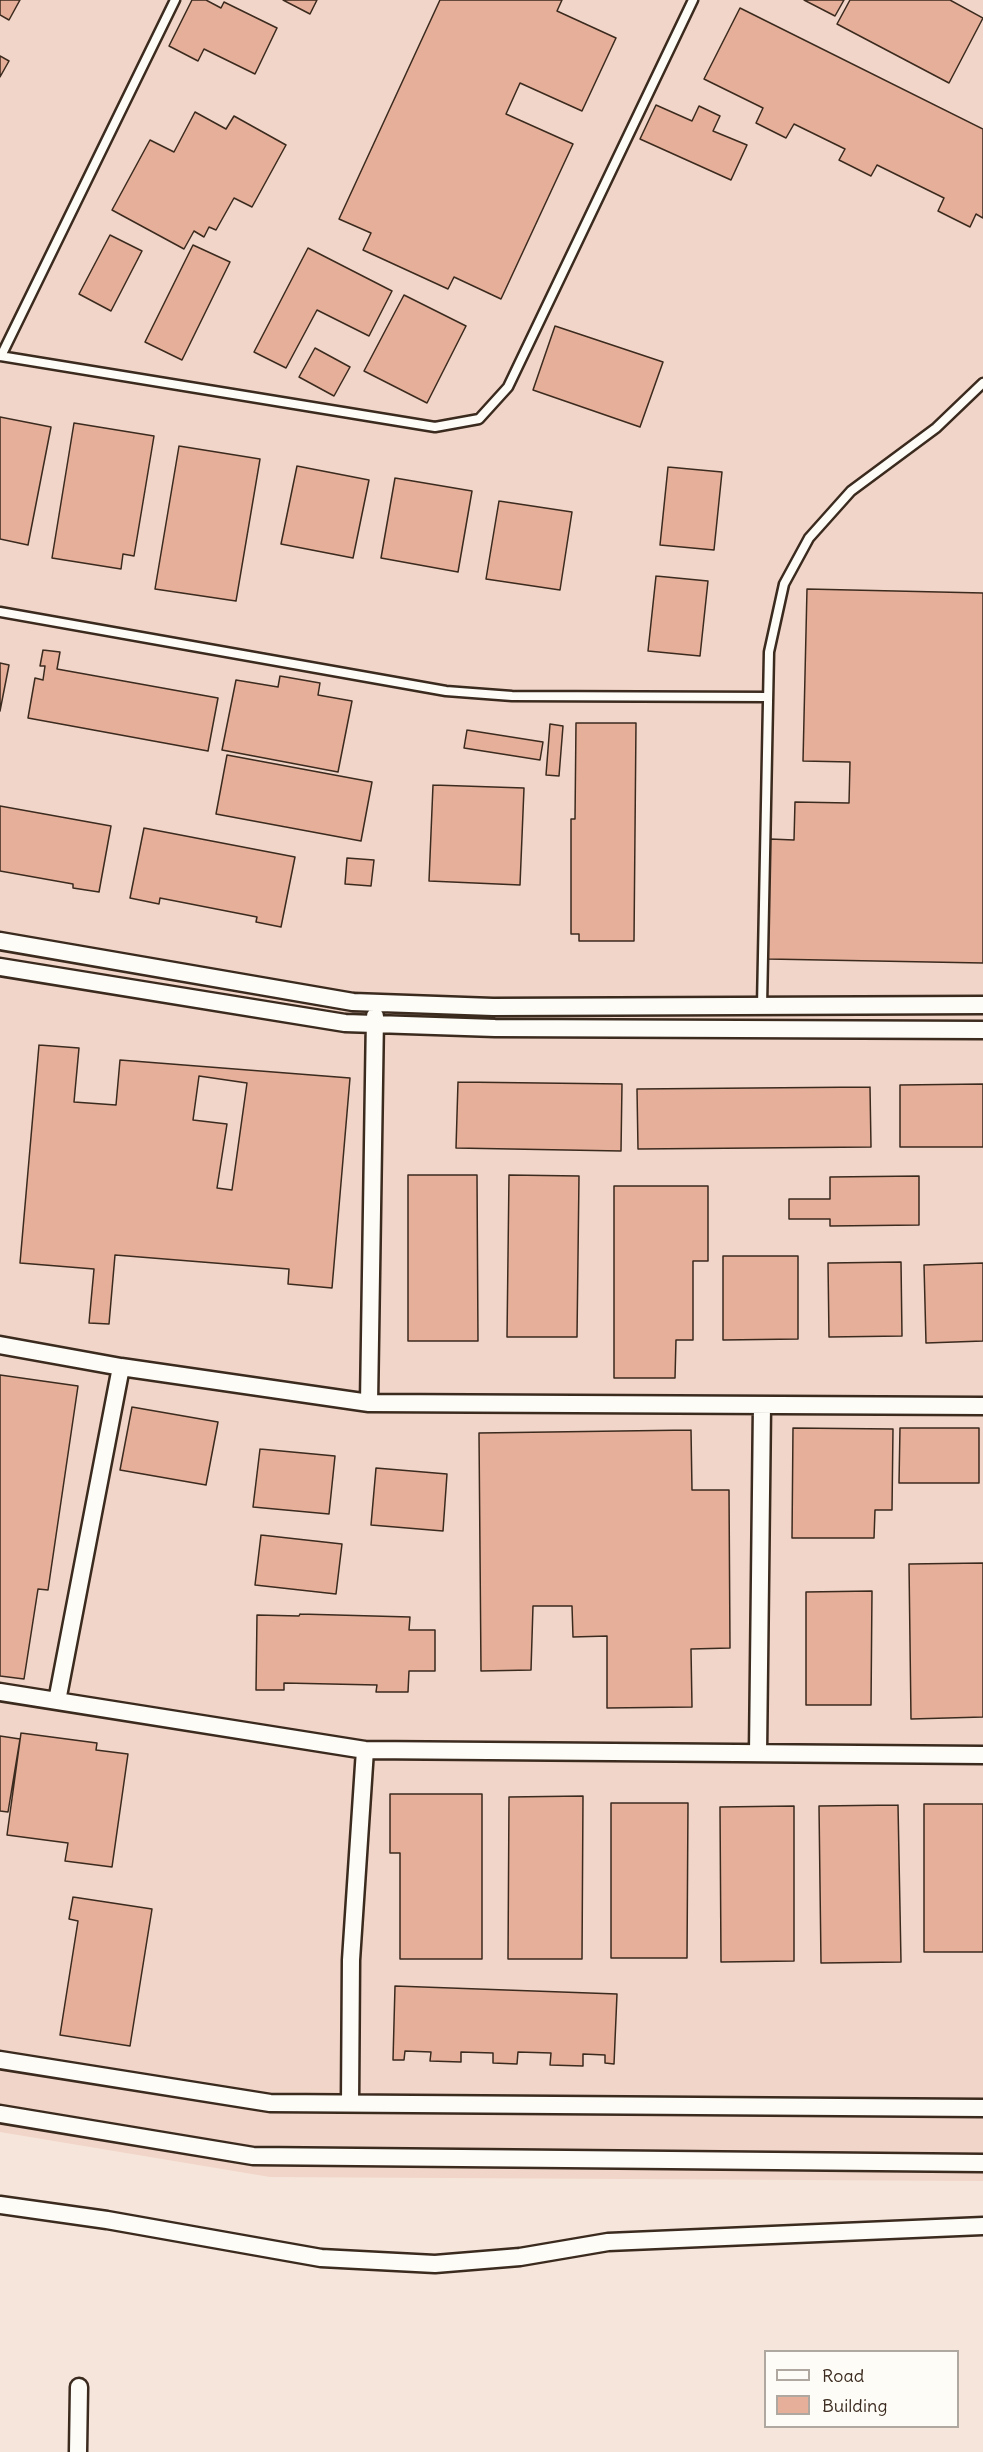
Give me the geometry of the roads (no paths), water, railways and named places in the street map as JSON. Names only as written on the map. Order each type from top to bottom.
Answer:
[{"type":"street","points":[[0,941],[353,1002],[493,1007],[983,1005]]},
{"type":"street","points":[[0,967],[345,1023],[495,1028],[983,1030]]},
{"type":"street","points":[[369,1403],[375,1003]]},
{"type":"street","points":[[0,1345],[121,1367],[369,1403],[983,1407]]},
{"type":"street","points":[[57,1701],[121,1367]]},
{"type":"street","points":[[758,1753],[762,1405]]},
{"type":"street","points":[[0,1692],[365,1750],[983,1755]]},
{"type":"street","points":[[350,2103],[351,1960],[365,1750]]},
{"type":"street","points":[[0,2060],[270,2103],[983,2108]]},
{"type":"street","points":[[0,2114],[253,2156],[983,2163]]},
{"type":"street","points":[[0,2205],[107,2220],[321,2259],[435,2264],[520,2257],[608,2242],[983,2226]]},
{"type":"street","points":[[78,2452],[79,2387]]},
{"type":"lane","points":[[175,0],[0,356],[435,427],[479,419],[508,387],[693,0]]},
{"type":"lane","points":[[762,1006],[769,652],[784,584],[809,538],[851,491],[936,428],[983,383]]},
{"type":"lane","points":[[0,612],[446,691],[512,696],[768,697]]}]
